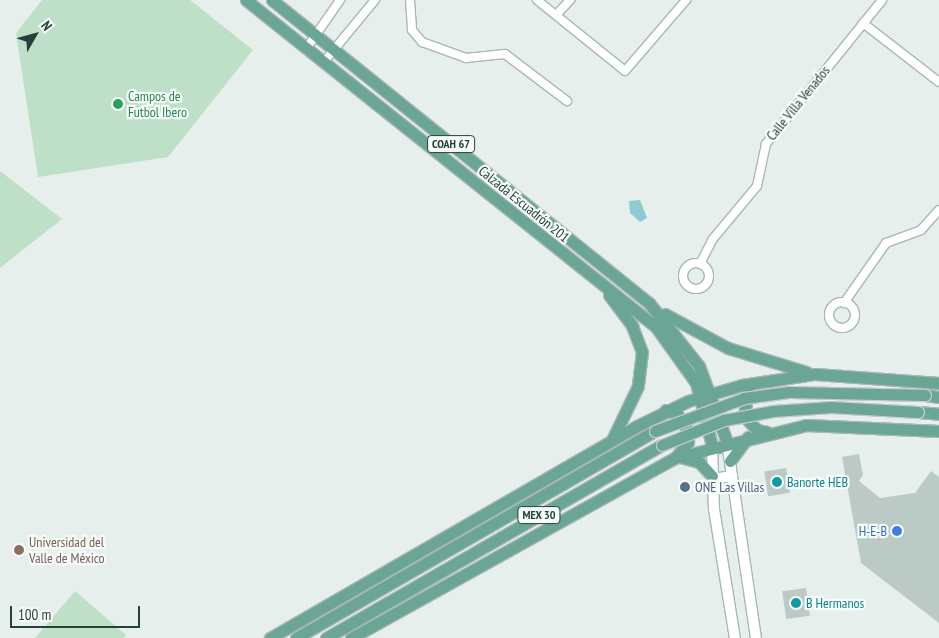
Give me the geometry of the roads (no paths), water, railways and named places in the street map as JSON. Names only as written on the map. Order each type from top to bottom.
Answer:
[{"type":"main road","name":"Calzada Escuadrón 201","points":[[246,0],[668,340],[706,394],[712,446]]},
{"type":"main road","name":"Calzada Escuadrón 201","points":[[272,0],[649,303],[691,352],[706,394],[727,442]]},
{"type":"main road","points":[[600,284],[632,326],[642,352],[638,386],[612,441]]},
{"type":"main road","points":[[649,303],[728,348],[816,374]]},
{"type":"main road","points":[[270,638],[666,410],[706,394],[756,382],[816,374],[939,383]]},
{"type":"main road","points":[[756,382],[744,396],[744,416],[758,430],[767,432]]},
{"type":"main road","name":"MEX 30","points":[[296,638],[615,453],[704,410],[789,392],[939,396]]},
{"type":"main road","name":"MEX 30","points":[[326,638],[662,444],[724,420],[831,407],[939,414]]},
{"type":"main road","points":[[666,410],[684,421],[688,431],[686,447],[677,458]]},
{"type":"main road","points":[[351,638],[677,458],[712,446],[767,432],[830,424],[939,431]]},
{"type":"main road","points":[[730,461],[748,437]]},
{"type":"main road","name":"COAH 67","points":[[727,442],[756,638]]},
{"type":"main road","name":"COAH 67","points":[[712,446],[712,478],[735,638]]},
{"type":"main road","points":[[677,458],[699,462],[712,478],[732,476]]},
{"type":"street","points":[[306,49],[314,34],[340,0]]},
{"type":"street","points":[[322,62],[375,0]]},
{"type":"street","points":[[410,0],[412,30],[422,42],[466,58],[505,54],[567,102]]},
{"type":"street","points":[[537,0],[558,14],[625,71],[686,0]]},
{"type":"street","points":[[558,14],[570,0]]},
{"type":"street","name":"Calle Villa Venados","points":[[700,264],[712,240],[756,186],[766,144],[882,0]]},
{"type":"street","points":[[863,23],[939,82]]},
{"type":"street","points":[[844,303],[886,243],[921,230],[939,210]]},
{"type":"water","points":[[640,200],[647,218],[640,222],[630,213],[629,201]]},
{"type":"place","name":"Campos de Futbol Ibero","points":[[118,104]]},
{"type":"place","name":"Banorte HEB","points":[[777,482]]},
{"type":"place","name":"ONE Las Villas","points":[[685,487]]},
{"type":"place","name":"H-E-B","points":[[897,531]]},
{"type":"place","name":"Universidad del Valle de México","points":[[19,550]]},
{"type":"place","name":"B Hermanos","points":[[796,603]]}]
